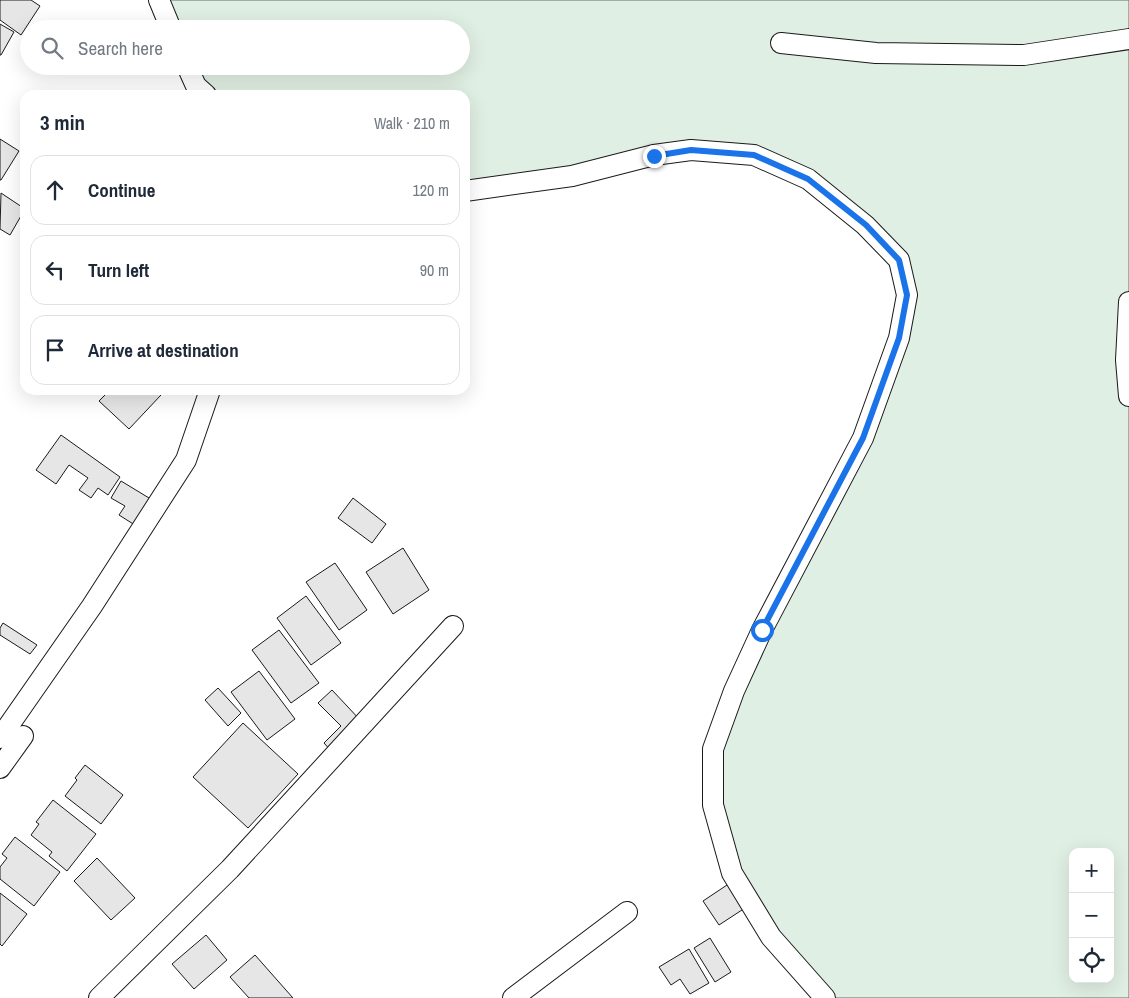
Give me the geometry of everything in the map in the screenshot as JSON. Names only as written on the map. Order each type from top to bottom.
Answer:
[{"type":"street","points":[[159,0],[167,20]]},
{"type":"street","points":[[781,44],[876,53],[1024,55],[1129,39]]},
{"type":"street","points":[[191,75],[196,86],[200,90]]},
{"type":"street","points":[[470,190],[572,176],[654,156],[691,150],[754,155],[808,179],[866,225],[899,260],[907,295],[899,338],[863,438],[762,630],[734,691],[713,749],[713,805],[732,873],[771,937],[825,998]]},
{"type":"street","points":[[1129,302],[1126,360],[1129,396]]},
{"type":"street","points":[[0,738],[92,606],[186,460],[208,395]]},
{"type":"street","points":[[100,998],[230,869],[453,626]]},
{"type":"street","points":[[0,768],[23,736]]},
{"type":"street","points":[[513,998],[627,912]]},
{"type":"green space","points":[[159,0],[1129,0],[1129,998],[825,998],[732,873],[713,749],[863,438],[899,338],[899,260],[865,225],[754,155],[691,150],[470,190],[470,90],[203,90],[193,75],[470,75],[470,20],[167,20]]},
{"type":"building","points":[[0,0],[31,0],[40,6],[31,20],[20,20],[20,34],[0,20]]},
{"type":"building","points":[[0,24],[14,32],[1,55],[0,55]]},
{"type":"building","points":[[0,139],[19,151],[1,180],[0,180]]},
{"type":"building","points":[[1,193],[20,206],[20,218],[10,235],[0,229]]},
{"type":"building","points":[[105,395],[161,395],[129,429],[99,401]]},
{"type":"building","points":[[61,435],[120,477],[108,495],[98,488],[91,498],[79,490],[88,478],[69,465],[56,484],[36,470]]},
{"type":"building","points":[[121,481],[154,501],[138,527],[119,515],[125,506],[111,498]]},
{"type":"building","points":[[353,498],[386,524],[372,543],[338,518]]},
{"type":"building","points":[[403,548],[429,590],[393,614],[366,572]]},
{"type":"building","points":[[335,563],[367,610],[339,630],[306,582]]},
{"type":"building","points":[[306,596],[341,643],[311,665],[277,618]]},
{"type":"building","points":[[3,623],[37,645],[30,654],[0,635],[0,628]]},
{"type":"building","points":[[279,630],[319,683],[291,703],[252,650]]},
{"type":"building","points":[[259,671],[295,719],[267,740],[231,692]]},
{"type":"building","points":[[218,688],[241,713],[228,726],[205,700]]},
{"type":"building","points":[[332,690],[362,722],[332,752],[324,743],[341,726],[318,703]]},
{"type":"building","points":[[243,723],[298,774],[248,828],[193,777]]},
{"type":"building","points":[[85,765],[123,795],[101,824],[65,796]]},
{"type":"building","points":[[53,800],[96,834],[67,871],[49,856],[52,852],[31,835],[39,824],[36,822]]},
{"type":"building","points":[[15,837],[60,872],[34,906],[0,879],[0,867],[7,858],[2,854]]},
{"type":"building","points":[[97,858],[135,898],[111,920],[74,881]]},
{"type":"building","points":[[730,883],[745,908],[719,925],[703,901]]},
{"type":"building","points":[[0,893],[27,914],[2,946],[0,944]]},
{"type":"building","points":[[206,935],[227,960],[194,989],[172,964]]},
{"type":"building","points":[[710,938],[731,972],[715,982],[694,948]]},
{"type":"building","points":[[689,949],[709,983],[690,994],[680,979],[671,985],[659,967]]},
{"type":"building","points":[[255,955],[293,998],[249,998],[230,977]]},
{"type":"route","points":[[654,156],[691,150],[754,155],[808,179],[866,225],[899,260],[907,295],[899,338],[863,438],[762,630]]}]
